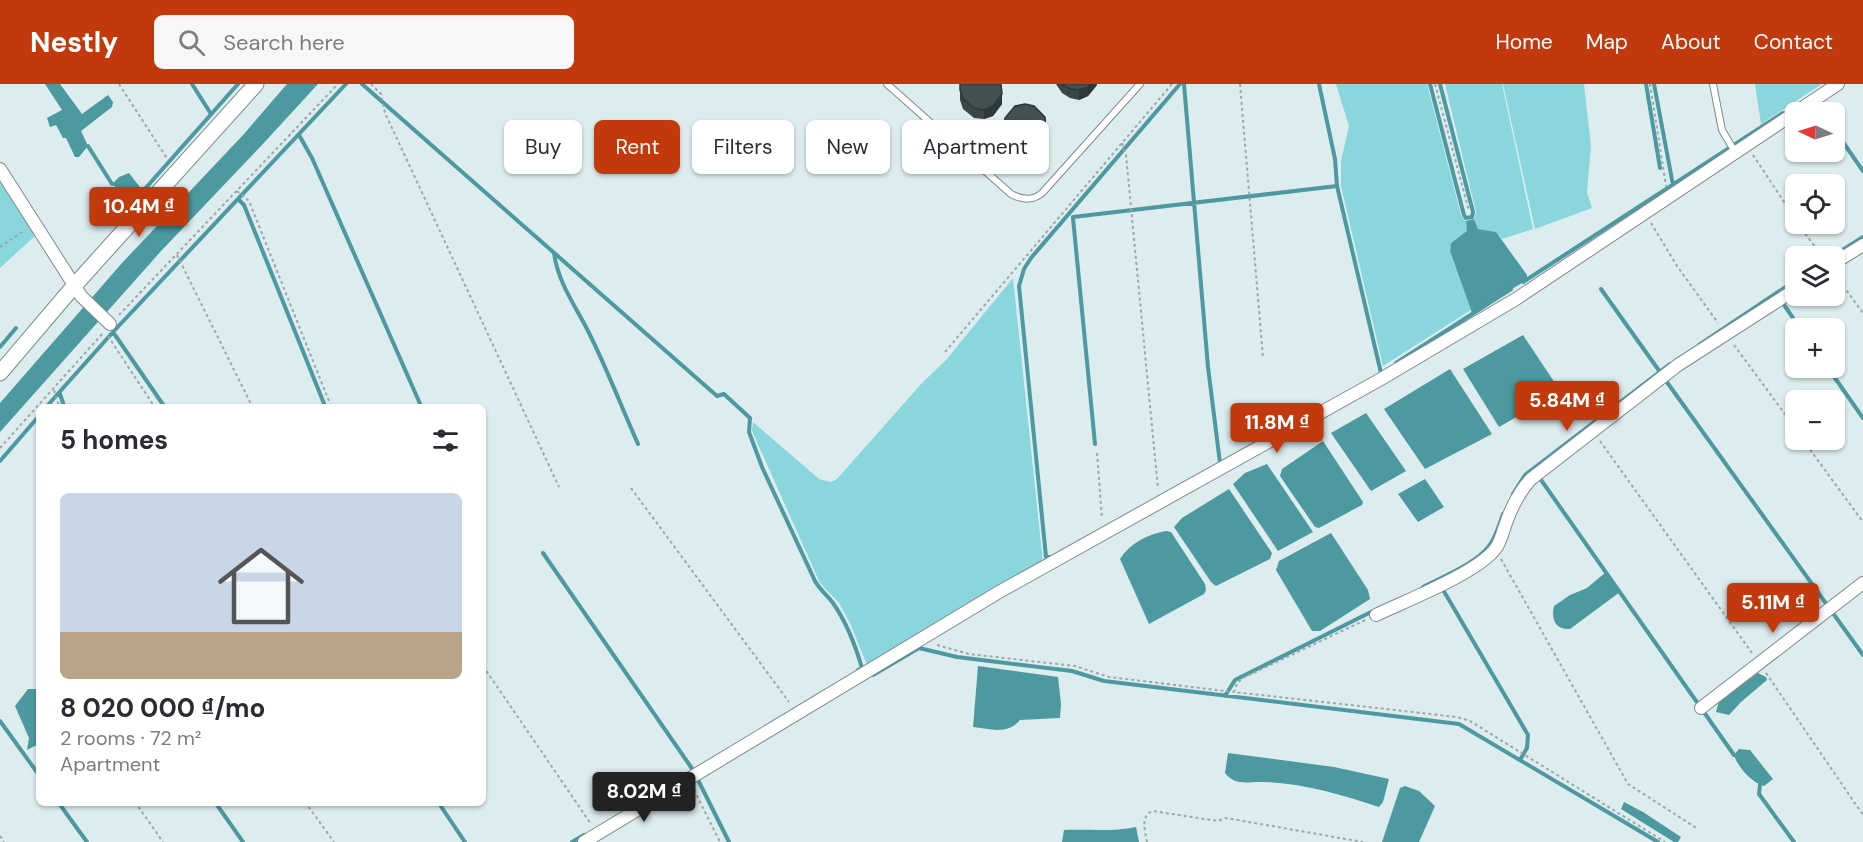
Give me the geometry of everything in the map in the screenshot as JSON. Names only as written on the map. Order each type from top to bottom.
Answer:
[{"type":"street","points":[[0,373],[78,291],[177,172],[256,84]]},
{"type":"street","points":[[584,842],[999,592],[1381,379],[1516,299],[1838,84]]},
{"type":"street","points":[[0,169],[78,291],[110,324]]},
{"type":"street","points":[[1845,256],[1863,245]]},
{"type":"street","points":[[1376,615],[1464,573],[1495,549],[1522,488],[1531,479],[1678,365],[1785,296]]},
{"type":"street","points":[[1701,708],[1863,583]]},
{"type":"lane","points":[[887,84],[1011,194],[1026,199],[1039,196],[1043,192],[1140,84]]},
{"type":"lane","points":[[1713,84],[1722,129],[1736,153]]},
{"type":"path","points":[[119,84],[177,172]]},
{"type":"path","points":[[110,324],[338,84]]},
{"type":"path","points":[[371,84],[381,94],[385,112],[559,487]]},
{"type":"path","points":[[945,352],[1172,84]]},
{"type":"path","points":[[1240,84],[1263,358]]},
{"type":"path","points":[[1435,84],[1468,211]]},
{"type":"path","points":[[1650,84],[1664,182],[1670,196]]},
{"type":"path","points":[[1122,143],[1126,155],[1161,501]]},
{"type":"path","points":[[1746,145],[1785,204]]},
{"type":"path","points":[[237,191],[249,201],[330,404]]},
{"type":"path","points":[[0,247],[35,223]]},
{"type":"path","points":[[177,255],[251,404]]},
{"type":"path","points":[[1845,289],[1863,313]]},
{"type":"path","points":[[41,404],[105,330],[153,404]]},
{"type":"path","points":[[54,390],[58,404]]},
{"type":"path","points":[[0,448],[36,409]]},
{"type":"path","points":[[1593,431],[1760,663],[1863,815]]},
{"type":"path","points":[[1810,450],[1863,522]]},
{"type":"path","points":[[1097,453],[1103,534]]},
{"type":"path","points":[[631,488],[798,714]]},
{"type":"path","points":[[1495,549],[1628,784],[1698,829]]},
{"type":"path","points":[[1234,692],[1237,683],[1243,678],[1376,615]]},
{"type":"path","points":[[923,639],[969,654],[1069,666],[1109,676],[1457,717],[1470,721],[1665,842]]},
{"type":"path","points":[[486,670],[597,834]]},
{"type":"path","points":[[689,779],[720,842]]},
{"type":"path","points":[[138,806],[163,842]]},
{"type":"path","points":[[308,806],[334,842]]},
{"type":"path","points":[[1147,842],[1144,818],[1148,812],[1153,811],[1218,821],[1226,818],[1363,842]]},
{"type":"path","points":[[0,836],[4,842]]},
{"type":"shaded area","points":[[45,84],[60,84],[82,114],[108,95],[113,102],[112,107],[81,131],[88,146],[79,157],[75,157],[66,138],[63,138],[56,125],[50,127],[47,118],[62,110]]},
{"type":"shaded area","points":[[287,84],[318,84],[162,250],[0,432],[0,403],[122,263],[244,134]]},
{"type":"shaded area","points":[[1336,84],[1427,84],[1461,215],[1466,221],[1468,231],[1451,243],[1450,251],[1471,310],[1383,366],[1341,186],[1341,161],[1349,126]]},
{"type":"shaded area","points":[[1445,84],[1502,84],[1533,229],[1502,239],[1496,232],[1478,229],[1474,219],[1476,212]]},
{"type":"shaded area","points":[[1503,84],[1584,84],[1591,146],[1587,192],[1592,208],[1535,229]]},
{"type":"shaded area","points":[[1755,84],[1822,84],[1795,102],[1785,102],[1785,108],[1761,124]]},
{"type":"shaded area","points":[[129,173],[143,191],[136,197],[128,199],[112,184],[119,177]]},
{"type":"shaded area","points":[[0,180],[36,235],[0,268]]},
{"type":"shaded area","points":[[1474,219],[1478,229],[1496,232],[1527,275],[1527,280],[1472,313],[1450,251],[1451,243],[1467,231],[1466,221]]},
{"type":"shaded area","points":[[1013,278],[1043,563],[867,665],[839,603],[820,583],[752,431],[753,422],[819,479],[831,482],[837,479],[922,383],[946,360]]},
{"type":"shaded area","points":[[1523,335],[1561,392],[1499,427],[1463,369]]},
{"type":"shaded area","points":[[1450,369],[1492,434],[1425,469],[1384,409]]},
{"type":"shaded area","points":[[1366,413],[1406,471],[1371,491],[1331,433]]},
{"type":"shaded area","points":[[1323,441],[1363,502],[1362,505],[1319,528],[1315,527],[1280,476],[1282,469]]},
{"type":"shaded area","points":[[1267,464],[1313,532],[1278,551],[1233,484],[1245,473]]},
{"type":"shaded area","points":[[1425,479],[1444,507],[1418,522],[1398,494]]},
{"type":"shaded area","points":[[1229,489],[1272,553],[1270,559],[1216,586],[1174,527],[1182,518]]},
{"type":"shaded area","points":[[1166,531],[1171,532],[1205,584],[1206,590],[1204,594],[1149,624],[1120,559],[1140,540]]},
{"type":"shaded area","points":[[1331,533],[1368,590],[1370,599],[1320,631],[1312,631],[1276,570],[1279,561]]},
{"type":"shaded area","points":[[1606,572],[1620,592],[1570,629],[1558,626],[1553,615],[1554,606],[1570,595],[1587,588]]},
{"type":"shaded area","points":[[978,666],[1058,677],[1060,718],[1020,720],[1010,728],[1004,729],[973,727]]},
{"type":"shaded area","points":[[1758,673],[1767,680],[1729,715],[1716,712],[1719,701]]},
{"type":"shaded area","points":[[28,689],[36,689],[36,746],[27,750],[29,738],[15,706]]},
{"type":"shaded area","points":[[1739,749],[1750,750],[1773,779],[1764,786],[1750,778],[1734,755]]},
{"type":"shaded area","points":[[1228,753],[1334,767],[1389,779],[1383,802],[1379,807],[1308,787],[1279,783],[1238,782],[1225,773]]},
{"type":"shaded area","points":[[1405,786],[1419,791],[1435,806],[1419,842],[1382,842],[1400,788]]},
{"type":"shaded area","points":[[1624,802],[1681,837],[1678,842],[1674,842],[1621,809]]},
{"type":"shaded area","points":[[1136,827],[1139,842],[1062,842],[1064,830],[1109,830]]},
{"type":"building","points":[[960,84],[1001,84],[1002,94],[993,106],[984,110],[974,108],[963,99]]},
{"type":"building","points":[[1062,84],[1090,84],[1079,90],[1070,89]]},
{"type":"building","points":[[1025,104],[1034,106],[1045,120],[1005,120],[1015,106]]},
{"type":"waterway","points":[[192,84],[211,114]]},
{"type":"waterway","points":[[143,191],[238,84]]},
{"type":"waterway","points":[[49,404],[113,332],[346,84]]},
{"type":"waterway","points":[[362,84],[717,396],[724,394],[750,418],[749,432],[762,467],[815,581],[833,603],[846,626],[862,668],[858,670]]},
{"type":"waterway","points":[[1053,557],[1046,557],[1019,286],[1024,269],[1031,258],[1180,84]]},
{"type":"waterway","points":[[1184,84],[1208,367],[1220,463]]},
{"type":"waterway","points":[[1319,84],[1335,159],[1337,186],[1381,373]]},
{"type":"waterway","points":[[1430,84],[1464,215],[1466,218],[1472,217],[1473,212],[1440,84]]},
{"type":"waterway","points":[[1646,84],[1660,168]]},
{"type":"waterway","points":[[1654,84],[1673,185]]},
{"type":"waterway","points":[[1523,282],[1783,113]]},
{"type":"waterway","points":[[299,135],[312,158],[420,404]]},
{"type":"waterway","points":[[1845,145],[1863,171]]},
{"type":"waterway","points":[[88,146],[112,184]]},
{"type":"waterway","points":[[1073,217],[1337,186]]},
{"type":"waterway","points":[[238,199],[244,205],[324,404]]},
{"type":"waterway","points":[[1073,218],[1095,444]]},
{"type":"waterway","points":[[1845,248],[1863,237]]},
{"type":"waterway","points":[[554,253],[563,283],[594,343],[638,444]]},
{"type":"waterway","points":[[1699,345],[1785,287]]},
{"type":"waterway","points":[[1396,363],[1511,289]]},
{"type":"waterway","points":[[1601,289],[1660,372]]},
{"type":"waterway","points":[[1782,302],[1793,318]]},
{"type":"waterway","points":[[0,347],[16,328]]},
{"type":"waterway","points":[[113,332],[163,404]]},
{"type":"waterway","points":[[1513,494],[1525,475],[1670,364]]},
{"type":"waterway","points":[[1664,378],[1863,655]]},
{"type":"waterway","points":[[1835,378],[1863,418]]},
{"type":"waterway","points":[[60,394],[63,404]]},
{"type":"waterway","points":[[0,461],[36,419]]},
{"type":"waterway","points":[[1539,477],[1734,755]]},
{"type":"waterway","points":[[1423,587],[1459,569],[1483,552],[1494,539],[1503,514]]},
{"type":"waterway","points":[[543,553],[693,770],[729,842]]},
{"type":"waterway","points":[[1442,588],[1528,735],[1527,748],[1520,760]]},
{"type":"waterway","points":[[1225,696],[1235,680],[1373,611]]},
{"type":"waterway","points":[[873,675],[919,648],[957,657],[1072,671],[1104,681],[1459,724],[1658,842]]},
{"type":"waterway","points":[[0,721],[36,771]]},
{"type":"waterway","points":[[1760,785],[1759,794],[1794,842]]},
{"type":"waterway","points":[[61,806],[87,842]]},
{"type":"waterway","points":[[218,806],[243,842]]},
{"type":"waterway","points":[[441,806],[465,842]]},
{"type":"waterway","points":[[572,842],[584,835]]}]
